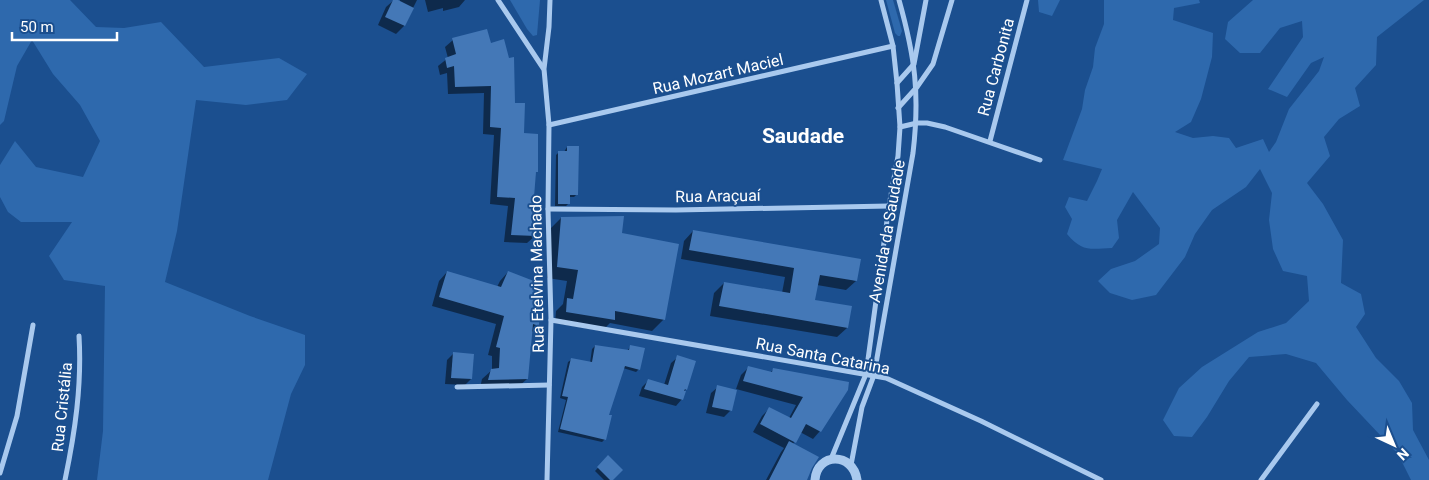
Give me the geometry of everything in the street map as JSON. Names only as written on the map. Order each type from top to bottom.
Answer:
[{"type":"street","name":"Rua Etelvina Machado","points":[[498,0],[544,69]]},
{"type":"street","name":"Rua Etelvina Machado","points":[[546,480],[551,320],[548,209],[549,125],[544,69],[550,0]]},
{"type":"street","name":"Avenida da Saudade","points":[[830,459],[866,374],[889,206],[898,156],[900,128],[893,46],[881,0]]},
{"type":"street","name":"Avenida da Saudade","points":[[851,465],[862,407],[874,375],[917,123],[917,87],[914,64],[899,0]]},
{"type":"street","points":[[897,83],[914,64],[926,0]]},
{"type":"street","points":[[898,108],[917,87],[932,64],[952,0]]},
{"type":"street","name":"Rua Carbonita","points":[[990,141],[1027,0]]},
{"type":"street","name":"Rua Mozart Maciel","points":[[549,125],[893,46]]},
{"type":"street","points":[[900,128],[917,123],[945,127],[990,141],[1040,160]]},
{"type":"street","name":"Rua Araçuaí","points":[[548,209],[676,210],[889,206]]},
{"type":"street","name":"Rua Santa Catarina","points":[[551,320],[886,378],[981,421],[1101,480]]},
{"type":"street","points":[[0,474],[19,407],[33,325]]},
{"type":"street","name":"Rua Cristália","points":[[65,480],[79,395],[79,336]]},
{"type":"street","points":[[457,387],[549,385]]},
{"type":"street","points":[[1261,480],[1317,404]]},
{"type":"street","points":[[815,480],[815,473],[821,464],[830,459],[841,459],[851,465],[857,480]]},
{"type":"shaded area","points":[[0,0],[70,0],[96,27],[124,28],[161,22],[204,67],[279,58],[307,74],[287,100],[246,105],[196,100],[177,231],[165,282],[250,316],[305,335],[305,365],[291,394],[268,480],[97,480],[103,431],[105,286],[64,280],[49,256],[72,222],[21,222],[8,212],[0,197],[0,165],[15,141],[36,167],[83,177],[100,141],[80,105],[53,74],[32,40],[17,66],[4,121],[0,125]]},
{"type":"shaded area","points":[[510,0],[540,0],[537,35],[533,36],[527,29]]},
{"type":"shaded area","points":[[886,0],[893,0],[902,31],[900,36],[895,33]]},
{"type":"shaded area","points":[[1038,0],[1060,0],[1052,16],[1039,12]]},
{"type":"shaded area","points":[[1104,0],[1199,0],[1200,3],[1174,8],[1173,20],[1213,33],[1212,57],[1201,99],[1191,122],[1175,132],[1193,138],[1213,136],[1229,138],[1236,148],[1263,139],[1269,152],[1276,142],[1289,109],[1319,71],[1324,57],[1311,63],[1287,97],[1268,89],[1303,37],[1302,21],[1280,28],[1260,53],[1240,53],[1225,39],[1228,22],[1253,0],[1424,0],[1377,37],[1376,65],[1355,88],[1360,106],[1339,119],[1324,137],[1330,156],[1307,183],[1323,204],[1343,240],[1341,283],[1361,294],[1365,314],[1356,327],[1376,358],[1399,381],[1412,403],[1413,430],[1429,460],[1429,480],[1411,480],[1398,454],[1347,400],[1316,363],[1286,354],[1249,357],[1229,381],[1192,437],[1174,436],[1163,420],[1179,388],[1202,367],[1258,332],[1286,323],[1309,301],[1307,276],[1283,271],[1273,249],[1269,220],[1272,193],[1260,169],[1246,187],[1212,210],[1195,234],[1185,257],[1156,295],[1132,300],[1110,293],[1098,281],[1111,269],[1135,261],[1159,244],[1160,228],[1133,192],[1117,220],[1119,238],[1112,248],[1082,247],[1067,234],[1072,219],[1065,207],[1069,197],[1087,201],[1102,169],[1063,160],[1082,109],[1085,90],[1093,67],[1095,48],[1104,24]]},
{"type":"building","points":[[393,0],[398,0],[414,8],[405,26],[385,17]]},
{"type":"building","points":[[487,29],[491,43],[504,39],[509,58],[514,57],[515,103],[525,103],[524,133],[538,134],[538,172],[536,172],[532,222],[537,222],[536,236],[511,235],[515,198],[497,197],[501,128],[490,127],[491,86],[455,87],[454,66],[447,68],[445,58],[456,54],[452,38]]},
{"type":"building","points":[[567,146],[579,146],[578,195],[570,195],[570,204],[558,204],[558,151],[567,151]]},
{"type":"building","points":[[624,216],[622,233],[679,244],[665,320],[615,311],[615,320],[566,312],[567,298],[573,299],[578,270],[557,267],[561,217]]},
{"type":"building","points":[[693,230],[861,259],[857,281],[820,275],[815,300],[852,306],[848,328],[719,306],[724,282],[790,293],[794,268],[689,250]]},
{"type":"building","points":[[447,271],[501,287],[508,271],[539,283],[536,300],[540,301],[539,326],[533,324],[528,379],[488,380],[491,369],[499,368],[500,348],[496,347],[504,316],[439,297]]},
{"type":"building","points":[[595,345],[629,350],[630,345],[645,348],[640,370],[625,366],[609,415],[612,415],[606,440],[560,429],[568,397],[562,396],[571,358],[592,362]]},
{"type":"building","points":[[453,352],[474,354],[472,379],[451,378]]},
{"type":"building","points":[[677,355],[696,361],[687,390],[685,389],[684,391],[686,391],[683,400],[644,389],[648,379],[668,385]]},
{"type":"building","points":[[748,366],[772,372],[773,368],[849,382],[848,390],[821,432],[806,424],[796,443],[760,424],[769,407],[791,418],[803,397],[743,381]]},
{"type":"building","points":[[717,385],[737,390],[732,411],[712,407]]},
{"type":"building","points":[[789,441],[819,457],[807,480],[769,480]]},
{"type":"building","points":[[608,455],[623,470],[613,480],[610,480],[597,467]]},
{"type":"district","name":"Saudade","points":[[803,136]]}]
